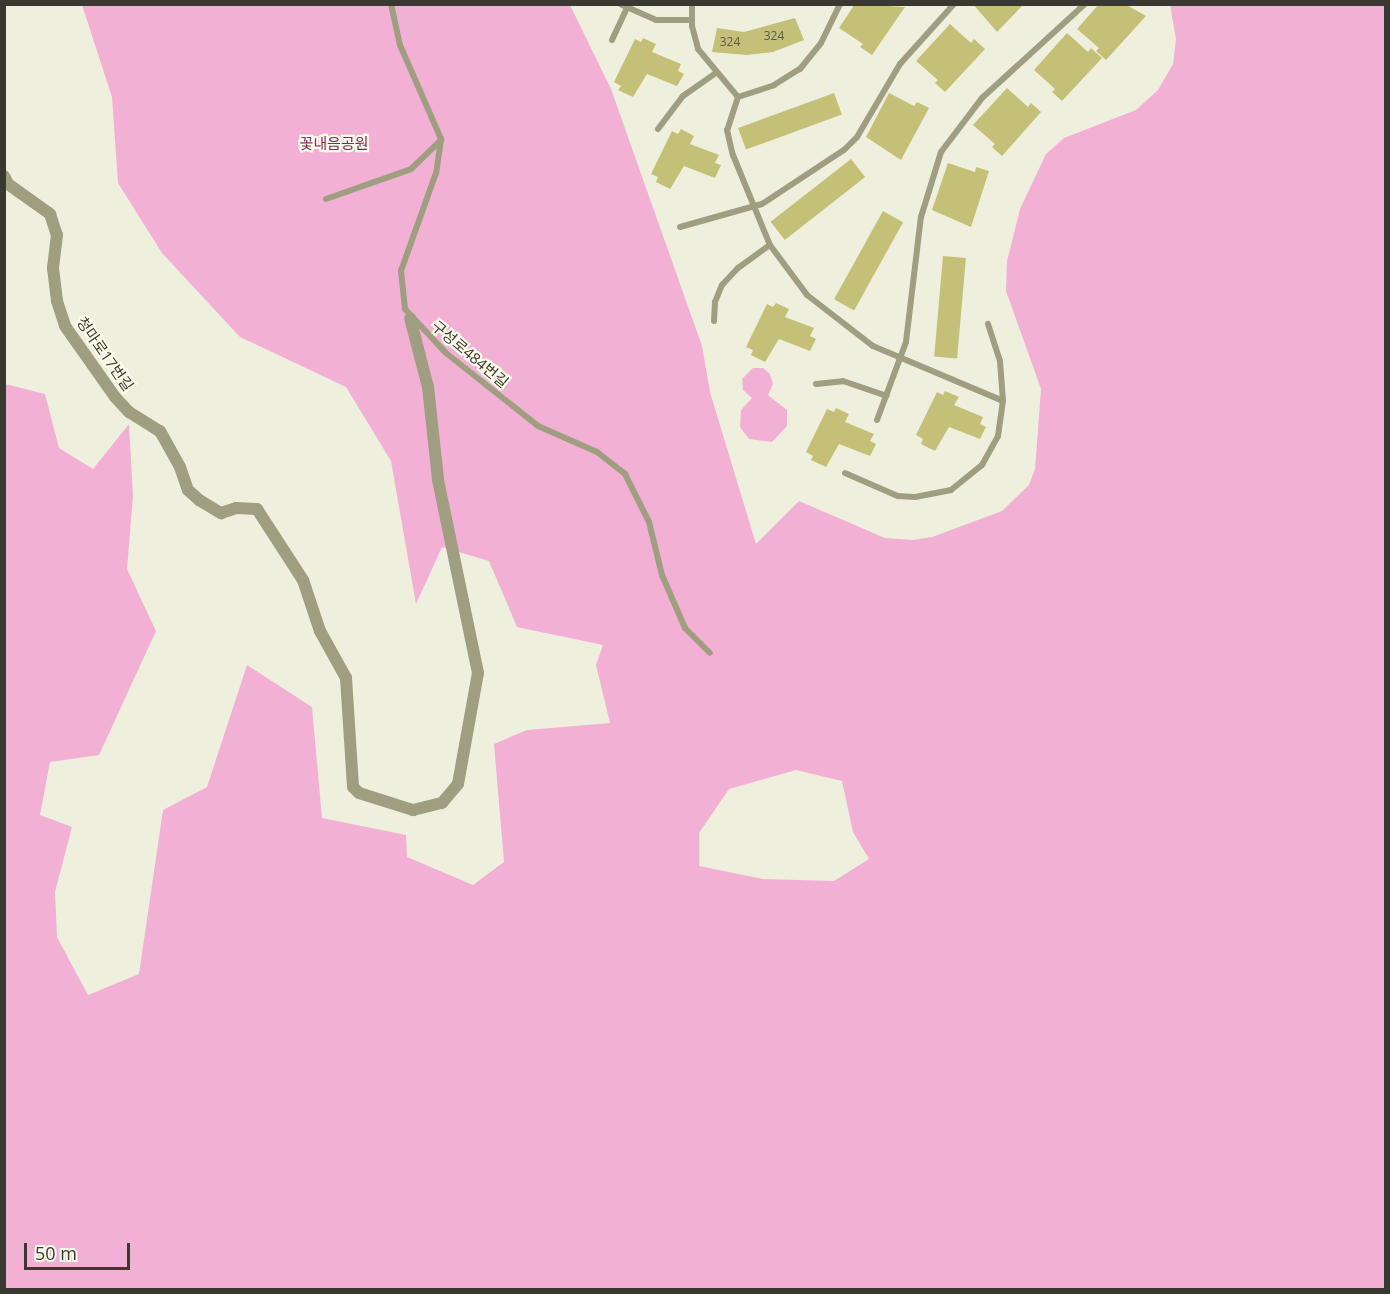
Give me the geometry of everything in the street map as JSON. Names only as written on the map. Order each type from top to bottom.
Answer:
[{"type":"street","name":"청마로17번길","points":[[4,176],[8,184],[50,214],[57,236],[53,268],[57,301],[65,326],[129,412],[160,431],[180,467],[188,490],[220,513],[236,508],[257,509],[278,538],[303,580],[320,631],[346,678],[353,787],[359,793],[413,810],[442,803],[458,784],[478,673],[438,479],[428,387],[410,318]]},
{"type":"lane","points":[[326,199],[411,168],[441,139],[400,45],[391,4]]},
{"type":"lane","points":[[620,4],[656,20],[692,20]]},
{"type":"lane","points":[[692,4],[692,20],[698,49],[715,74],[738,97]]},
{"type":"lane","points":[[840,4],[821,43],[800,69],[774,85],[738,97],[730,115],[728,137],[753,207],[770,245],[796,282],[823,310],[861,339],[902,359],[1003,401]]},
{"type":"lane","points":[[680,226],[769,201],[851,144],[900,64],[954,4]]},
{"type":"lane","points":[[878,420],[902,359],[912,307],[921,217],[941,152],[982,98],[1085,4]]},
{"type":"lane","points":[[612,40],[627,8]]},
{"type":"lane","points":[[658,129],[683,96],[715,74]]},
{"type":"lane","name":"구성로484번길","points":[[441,139],[436,173],[401,271],[401,298],[410,318],[446,353],[538,426],[597,452],[625,474],[649,522],[662,575],[685,628],[710,653]]},
{"type":"lane","points":[[714,321],[715,302],[722,285],[738,268],[770,245]]},
{"type":"lane","points":[[844,473],[905,497],[951,490],[975,472],[989,456],[1000,427],[1003,401],[1001,369],[988,324]]},
{"type":"lane","points":[[816,384],[843,381],[887,396]]},
{"type":"green space","name":"꽃내음공원","points":[[82,5],[570,5],[611,89],[702,346],[710,392],[756,544],[799,501],[885,538],[913,540],[932,537],[1002,511],[1029,485],[1035,469],[1041,389],[1006,291],[1007,261],[1020,209],[1046,154],[1064,138],[1136,110],[1158,90],[1173,64],[1176,39],[1170,5],[1385,5],[1385,1289],[5,1290],[5,384],[45,394],[59,448],[93,469],[129,424],[133,496],[127,569],[156,631],[99,755],[50,762],[40,815],[72,827],[55,892],[57,937],[88,995],[139,974],[163,810],[207,787],[247,665],[312,707],[322,818],[406,835],[407,857],[473,885],[504,862],[494,744],[527,730],[610,723],[596,665],[603,645],[517,627],[489,561],[442,547],[416,604],[391,461],[346,387],[240,337],[162,253],[118,183],[112,97]],"holes":[[[796,770],[842,781],[853,832],[869,859],[834,881],[763,879],[699,866],[699,833],[729,789]]]},
{"type":"green space","points":[[753,368],[763,368],[770,374],[773,384],[768,395],[787,410],[787,426],[772,442],[749,439],[740,427],[741,410],[752,398],[743,390],[742,379]]},
{"type":"building","points":[[855,4],[905,7],[872,55],[860,47],[863,44],[839,28]]},
{"type":"building","points":[[973,4],[1024,4],[997,32]]},
{"type":"building","points":[[1099,4],[1125,4],[1146,16],[1106,60],[1096,51],[1099,48],[1077,29]]},
{"type":"building","points":[[795,18],[804,40],[773,52],[747,55],[712,52],[717,28],[744,32]]},
{"type":"building","points":[[950,24],[971,43],[974,39],[985,49],[945,92],[935,83],[938,80],[916,61]]},
{"type":"building","points":[[1067,33],[1088,52],[1091,48],[1102,58],[1062,101],[1052,92],[1055,89],[1034,70]]},
{"type":"building","points":[[643,38],[656,44],[652,52],[681,64],[678,71],[684,74],[677,86],[647,74],[633,97],[618,90],[621,86],[614,82],[635,39],[641,42]]},
{"type":"building","points":[[1007,88],[1028,107],[1031,103],[1041,112],[1002,156],[992,147],[995,144],[973,125]]},
{"type":"building","points":[[834,93],[842,115],[746,149],[738,128]]},
{"type":"building","points":[[889,93],[914,106],[917,102],[929,108],[901,160],[866,137]]},
{"type":"building","points":[[681,129],[694,136],[690,144],[719,155],[715,163],[721,165],[715,178],[684,166],[670,189],[656,182],[658,177],[651,174],[672,131],[678,134]]},
{"type":"building","points":[[851,159],[865,177],[785,240],[771,222]]},
{"type":"building","points":[[948,163],[975,172],[976,167],[989,171],[971,227],[932,210]]},
{"type":"building","points":[[883,211],[903,222],[854,310],[834,299]]},
{"type":"building","points":[[943,256],[966,258],[957,359],[934,357]]},
{"type":"building","points":[[776,303],[789,309],[785,317],[814,328],[810,336],[816,339],[810,351],[779,339],[765,362],[751,355],[753,350],[746,347],[767,304],[773,307]]},
{"type":"building","points":[[945,391],[959,397],[954,405],[983,417],[980,424],[986,427],[980,439],[949,427],[935,451],[921,444],[923,439],[916,435],[937,392],[943,395]]},
{"type":"building","points":[[836,408],[849,414],[845,422],[874,434],[870,441],[876,444],[870,456],[839,444],[826,467],[811,460],[813,456],[806,452],[827,409],[834,412]]}]
